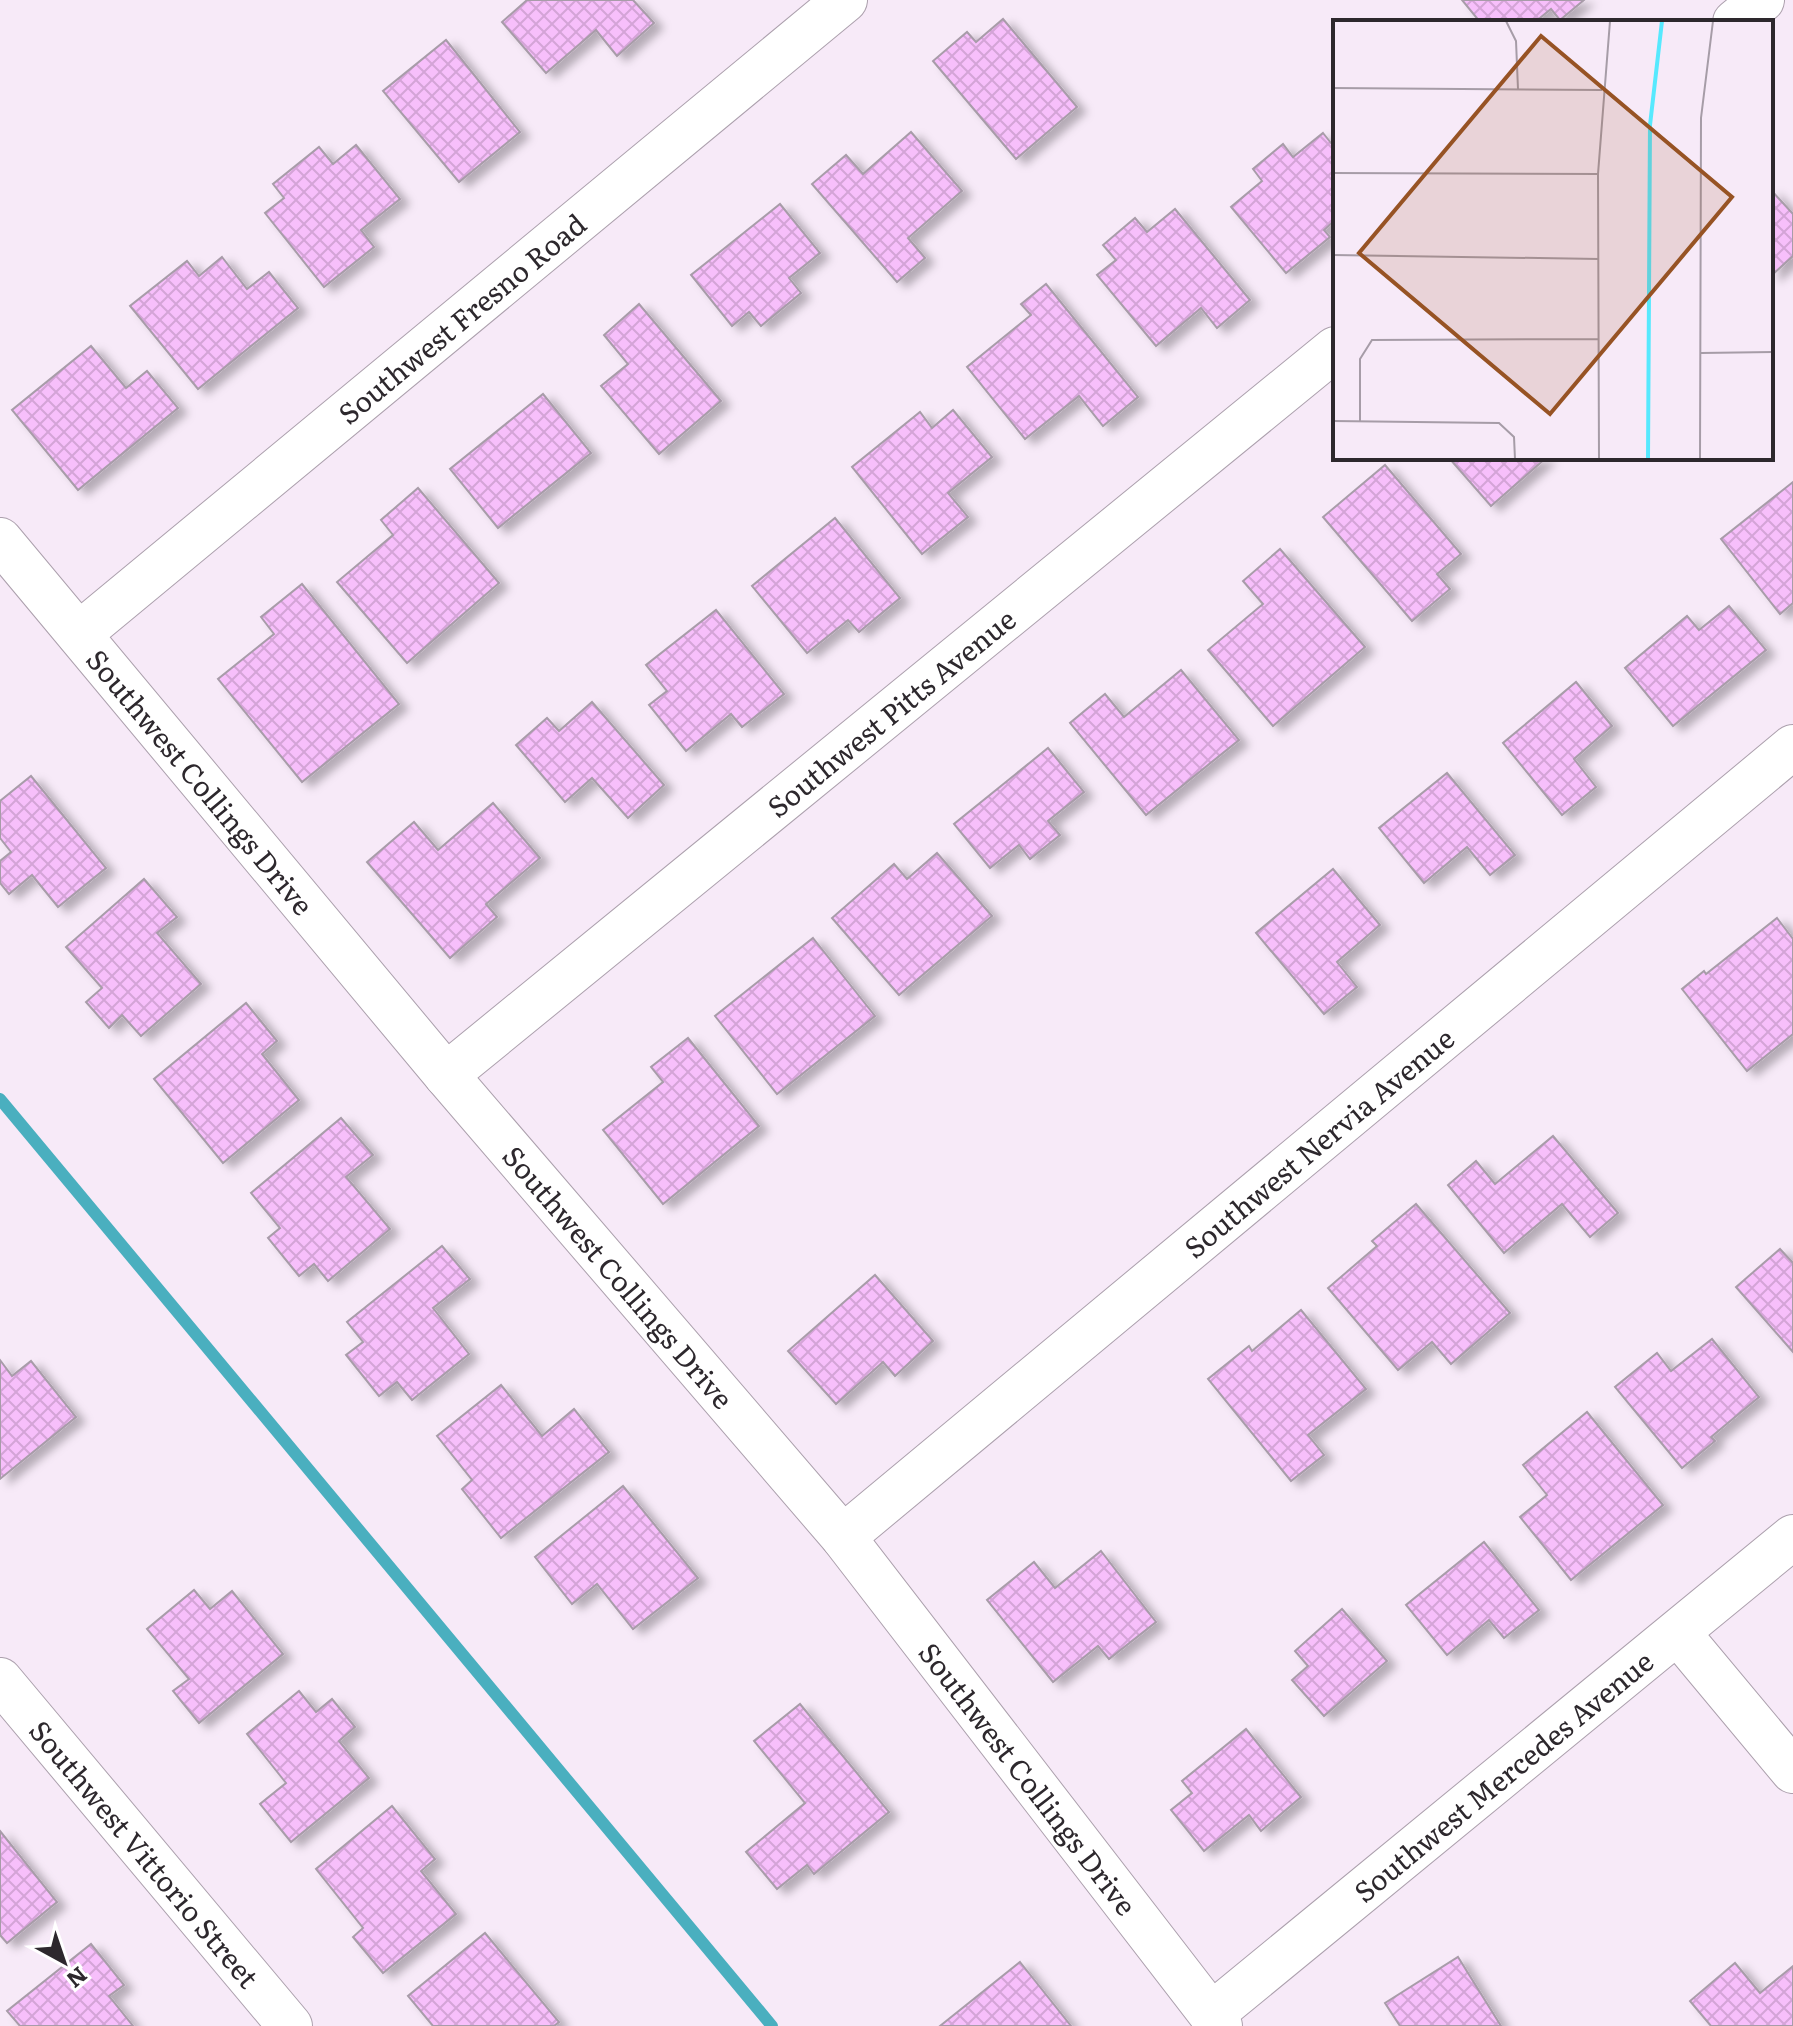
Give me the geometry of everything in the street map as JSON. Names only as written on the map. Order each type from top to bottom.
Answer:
[{"type":"street","name":"Southwest Fresno Road","points":[[79,634],[845,0]]},
{"type":"street","points":[[1737,20],[1762,0]]},
{"type":"street","name":"Southwest Pitts Avenue","points":[[446,1075],[1333,351]]},
{"type":"street","name":"Southwest Collings Drive","points":[[0,540],[446,1075],[843,1537],[1216,2020]]},
{"type":"street","name":"Southwest Nervia Avenue","points":[[843,1537],[1793,747]]},
{"type":"street","name":"Southwest Mercedes Avenue","points":[[1216,2020],[1793,1537]]},
{"type":"street","points":[[1678,1633],[1793,1771]]},
{"type":"street","name":"Southwest Vittorio Street","points":[[0,1680],[290,2026]]},
{"type":"building","points":[[527,0],[633,0],[654,23],[617,56],[596,30],[546,73],[502,22]]},
{"type":"building","points":[[1462,0],[1584,0],[1560,20],[1551,9],[1537,20],[1478,20]]},
{"type":"building","points":[[1003,19],[1077,107],[1016,159],[933,61],[967,32],[976,42]]},
{"type":"building","points":[[446,40],[520,132],[459,182],[383,91]]},
{"type":"building","points":[[911,132],[962,191],[908,238],[925,258],[897,282],[812,184],[846,155],[863,174]]},
{"type":"building","points":[[1323,133],[1333,146],[1333,222],[1324,230],[1330,237],[1286,273],[1231,207],[1262,181],[1253,169],[1283,144],[1293,157]]},
{"type":"building","points":[[356,145],[400,199],[361,230],[374,247],[324,287],[265,213],[284,198],[273,184],[319,147],[333,164]]},
{"type":"building","points":[[1773,192],[1793,214],[1793,256],[1773,274]]},
{"type":"building","points":[[780,204],[820,253],[789,278],[801,293],[761,326],[749,312],[732,326],[691,275]]},
{"type":"building","points":[[1175,209],[1250,300],[1217,328],[1201,308],[1156,346],[1097,275],[1116,260],[1103,245],[1135,218],[1147,232]]},
{"type":"building","points":[[222,257],[247,289],[269,272],[298,308],[198,389],[130,306],[187,261],[199,276]]},
{"type":"building","points":[[1046,284],[1138,397],[1103,426],[1079,396],[1025,439],[967,367],[1031,315],[1021,304]]},
{"type":"building","points":[[639,304],[721,401],[659,454],[601,386],[628,364],[604,335]]},
{"type":"building","points":[[91,346],[126,388],[147,371],[178,408],[78,490],[12,410]]},
{"type":"building","points":[[543,394],[591,453],[498,528],[450,469]]},
{"type":"building","points":[[953,410],[992,457],[948,493],[968,517],[922,554],[852,467],[920,412],[932,428]]},
{"type":"building","points":[[1451,460],[1544,460],[1491,506]]},
{"type":"building","points":[[1385,465],[1461,554],[1437,574],[1450,589],[1412,621],[1323,517]]},
{"type":"building","points":[[1793,482],[1793,603],[1780,614],[1721,539]]},
{"type":"building","points":[[418,488],[499,583],[407,663],[337,582],[393,535],[381,520]]},
{"type":"building","points":[[835,518],[900,598],[859,632],[848,620],[807,653],[752,586]]},
{"type":"building","points":[[1280,549],[1365,647],[1273,726],[1208,650],[1263,604],[1243,581]]},
{"type":"building","points":[[302,584],[399,704],[302,782],[218,679],[274,634],[261,617]]},
{"type":"building","points":[[1729,606],[1766,650],[1673,726],[1625,668],[1687,616],[1699,630]]},
{"type":"building","points":[[716,610],[784,694],[742,727],[731,714],[686,751],[649,705],[667,691],[646,665]]},
{"type":"building","points":[[1181,670],[1239,740],[1146,815],[1070,723],[1105,694],[1124,717]]},
{"type":"building","points":[[1576,682],[1612,726],[1574,759],[1596,787],[1562,815],[1503,743]]},
{"type":"building","points":[[592,702],[664,785],[628,818],[592,778],[565,802],[516,745],[547,718],[559,731]]},
{"type":"building","points":[[1048,748],[1084,792],[1048,821],[1060,835],[1030,859],[1019,845],[990,868],[954,824]]},
{"type":"building","points":[[1447,773],[1515,855],[1490,875],[1467,847],[1424,883],[1379,828]]},
{"type":"building","points":[[31,776],[106,868],[58,907],[32,875],[9,894],[0,883],[0,861],[11,852],[0,838],[0,801]]},
{"type":"building","points":[[493,803],[540,858],[486,904],[497,917],[450,958],[367,862],[414,822],[438,850]]},
{"type":"building","points":[[937,853],[992,916],[899,995],[832,918],[894,864],[907,879]]},
{"type":"building","points":[[1333,869],[1380,925],[1337,962],[1357,987],[1324,1014],[1256,933]]},
{"type":"building","points":[[144,879],[177,917],[157,933],[201,984],[141,1036],[122,1015],[109,1028],[86,1002],[102,988],[66,947]]},
{"type":"building","points":[[1777,918],[1793,939],[1793,1034],[1747,1071],[1682,989]]},
{"type":"building","points":[[813,938],[875,1016],[777,1094],[715,1016]]},
{"type":"building","points":[[246,1003],[277,1041],[262,1054],[299,1100],[223,1163],[154,1079]]},
{"type":"building","points":[[688,1038],[759,1126],[663,1204],[603,1130],[663,1082],[651,1067]]},
{"type":"building","points":[[341,1118],[373,1155],[346,1177],[390,1229],[328,1281],[314,1264],[299,1276],[268,1238],[280,1228],[251,1193]]},
{"type":"building","points":[[1553,1136],[1618,1213],[1590,1237],[1562,1204],[1504,1253],[1448,1185],[1476,1161],[1495,1184]]},
{"type":"building","points":[[1416,1204],[1510,1313],[1451,1364],[1432,1342],[1398,1370],[1328,1288],[1377,1246],[1372,1241]]},
{"type":"building","points":[[442,1246],[470,1279],[433,1308],[469,1354],[412,1400],[397,1382],[379,1396],[346,1355],[363,1342],[347,1322]]},
{"type":"building","points":[[1780,1249],[1793,1263],[1793,1352],[1736,1287]]},
{"type":"building","points":[[875,1275],[933,1341],[895,1376],[883,1362],[836,1404],[788,1351]]},
{"type":"building","points":[[1301,1310],[1366,1389],[1308,1435],[1324,1455],[1291,1481],[1208,1379],[1249,1346],[1252,1351]]},
{"type":"building","points":[[1712,1339],[1759,1397],[1711,1437],[1715,1441],[1682,1468],[1615,1387],[1657,1353],[1671,1371]]},
{"type":"building","points":[[0,1360],[12,1376],[31,1361],[76,1417],[0,1479]]},
{"type":"building","points":[[501,1385],[542,1436],[574,1409],[609,1452],[501,1538],[462,1489],[472,1480],[437,1436]]},
{"type":"building","points":[[1587,1412],[1663,1505],[1571,1580],[1520,1517],[1547,1495],[1523,1465]]},
{"type":"building","points":[[623,1486],[698,1578],[633,1629],[597,1584],[572,1604],[535,1557]]},
{"type":"building","points":[[1484,1542],[1539,1610],[1504,1638],[1489,1620],[1447,1655],[1406,1605]]},
{"type":"building","points":[[1101,1551],[1156,1622],[1109,1659],[1098,1646],[1053,1682],[987,1600],[1034,1562],[1055,1588]]},
{"type":"building","points":[[194,1590],[210,1609],[232,1591],[283,1654],[199,1723],[173,1691],[189,1679],[147,1629]]},
{"type":"building","points":[[1342,1609],[1387,1661],[1324,1716],[1292,1680],[1308,1666],[1295,1651]]},
{"type":"building","points":[[299,1691],[316,1712],[332,1699],[355,1727],[339,1741],[369,1778],[291,1842],[260,1804],[286,1783],[247,1734]]},
{"type":"building","points":[[800,1704],[889,1812],[814,1874],[807,1865],[777,1889],[746,1852],[805,1803],[754,1741]]},
{"type":"building","points":[[1246,1729],[1301,1797],[1261,1831],[1249,1815],[1204,1851],[1171,1810],[1192,1793],[1182,1781]]},
{"type":"building","points":[[392,1806],[435,1859],[421,1871],[456,1914],[383,1973],[353,1937],[363,1928],[316,1869]]},
{"type":"building","points":[[0,1831],[57,1902],[7,1943],[0,1935]]},
{"type":"building","points":[[485,1933],[559,2022],[554,2026],[433,2026],[408,1996]]},
{"type":"building","points":[[91,1944],[124,1985],[109,1996],[133,2026],[20,2026],[7,2011]]},
{"type":"building","points":[[1458,1957],[1501,2026],[1400,2026],[1385,2003]]},
{"type":"building","points":[[1020,1962],[1071,2026],[940,2026]]},
{"type":"building","points":[[1735,1963],[1760,1993],[1793,1966],[1793,2026],[1711,2026],[1690,2001]]},
{"type":"waterway","points":[[0,1099],[772,2026]]}]
